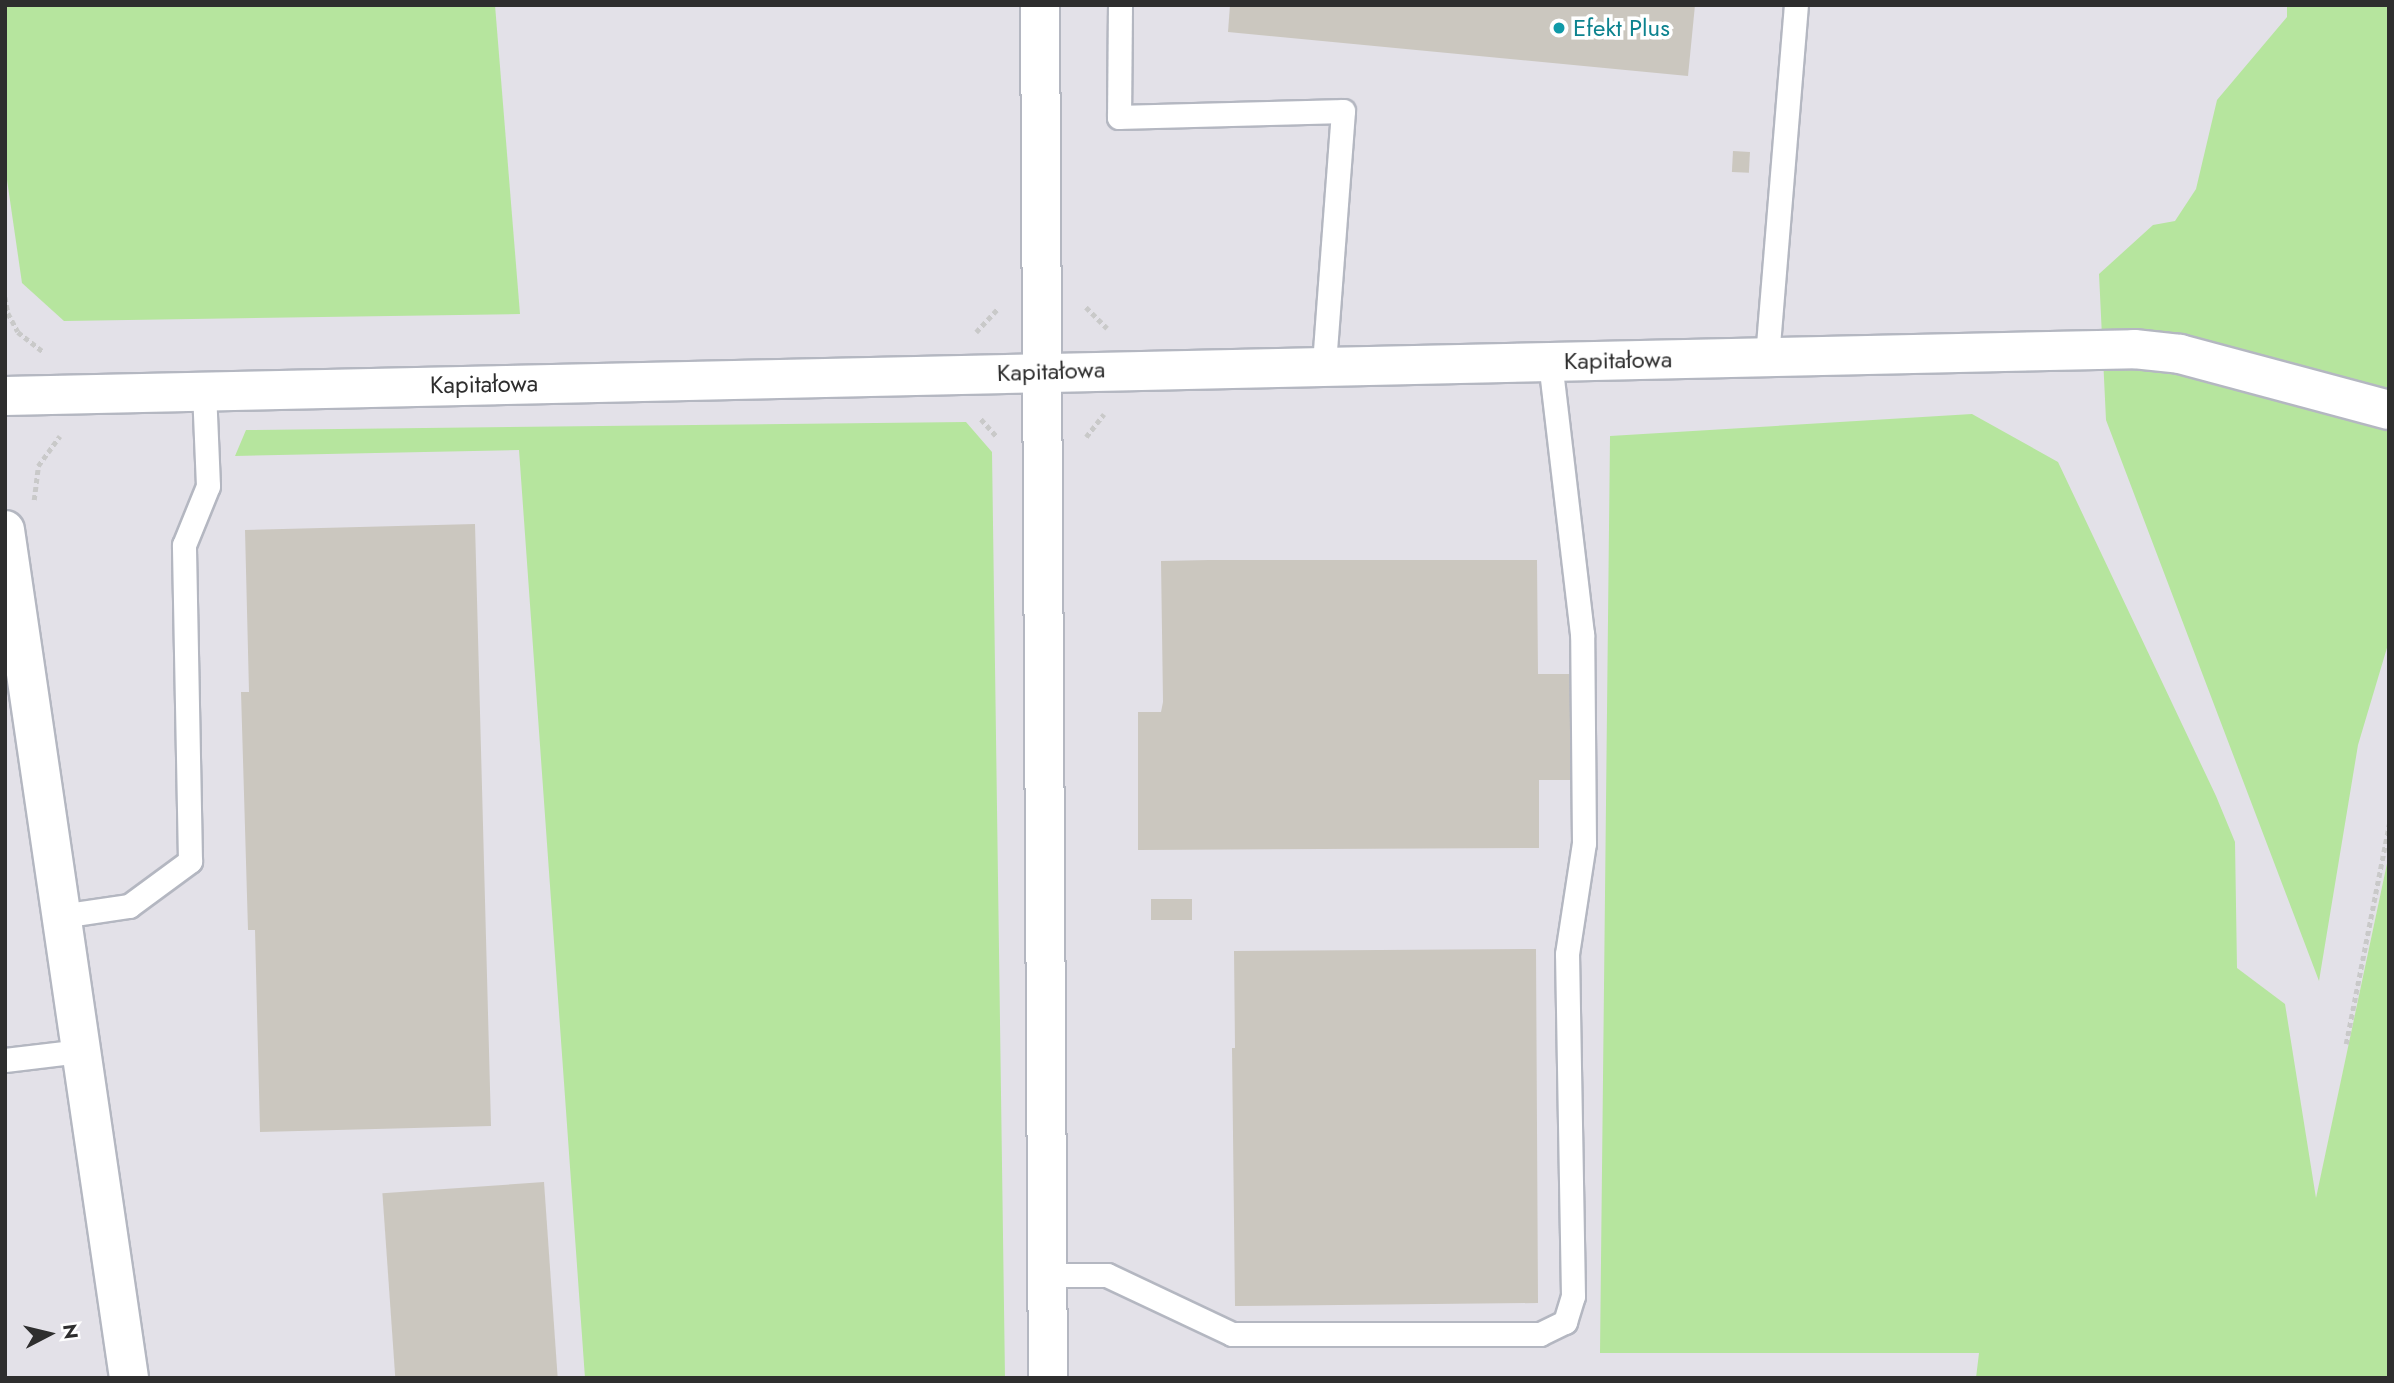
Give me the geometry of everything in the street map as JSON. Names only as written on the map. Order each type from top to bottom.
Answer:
[{"type":"street","points":[[1040,5],[1048,1378]]},
{"type":"street","name":"Kapitałowa","points":[[5,396],[1042,371],[2134,349],[2180,354],[2389,410]]},
{"type":"street","points":[[5,530],[129,1378]]},
{"type":"lane","points":[[1120,5],[1119,117],[1343,111],[1324,365]]},
{"type":"lane","points":[[1767,357],[1796,5]]},
{"type":"lane","points":[[1047,1275],[1107,1275],[1233,1334],[1540,1334],[1565,1322],[1573,1296],[1567,954],[1584,843],[1582,634],[1550,361]]},
{"type":"lane","points":[[61,916],[129,906],[190,861],[184,545],[208,486],[204,390]]},
{"type":"lane","points":[[5,1060],[81,1051]]},
{"type":"path","points":[[2346,1044],[2389,824]]},
{"type":"shaded area","points":[[5,5],[2389,5],[2389,854],[2316,1200],[2389,1378],[5,1378]]},
{"type":"green space","points":[[5,5],[495,5],[520,314],[64,321],[22,283],[5,166]]},
{"type":"green space","points":[[2287,5],[2389,5],[2389,641],[2358,745],[2319,981],[2106,420],[2099,274],[2153,225],[2175,221],[2196,189],[2217,100],[2287,17]]},
{"type":"green space","points":[[1972,414],[2058,462],[2216,796],[2235,842],[2237,968],[2285,1004],[2316,1198],[2389,854],[2389,1378],[1976,1378],[1979,1353],[1600,1353],[1610,436]]},
{"type":"green space","points":[[966,422],[992,452],[1005,1378],[585,1378],[519,450],[235,456],[246,430]]},
{"type":"building","name":"Efekt Plus","points":[[1230,5],[1695,5],[1688,76],[1228,32]]},
{"type":"building","points":[[1733,151],[1750,152],[1749,173],[1732,172]]},
{"type":"building","points":[[475,524],[491,1126],[260,1132],[255,930],[248,930],[241,692],[249,692],[245,530]]},
{"type":"building","points":[[1537,560],[1538,674],[1570,674],[1571,780],[1539,780],[1539,848],[1138,850],[1138,712],[1161,712],[1163,702],[1161,561]]},
{"type":"building","points":[[1151,899],[1192,899],[1192,920],[1151,920]]},
{"type":"building","points":[[1536,949],[1538,1303],[1235,1306],[1232,1048],[1235,1048],[1234,951]]},
{"type":"building","points":[[544,1182],[558,1378],[395,1378],[382,1193]]},
{"type":"place","name":"Efekt Plus","points":[[1559,28]]}]
